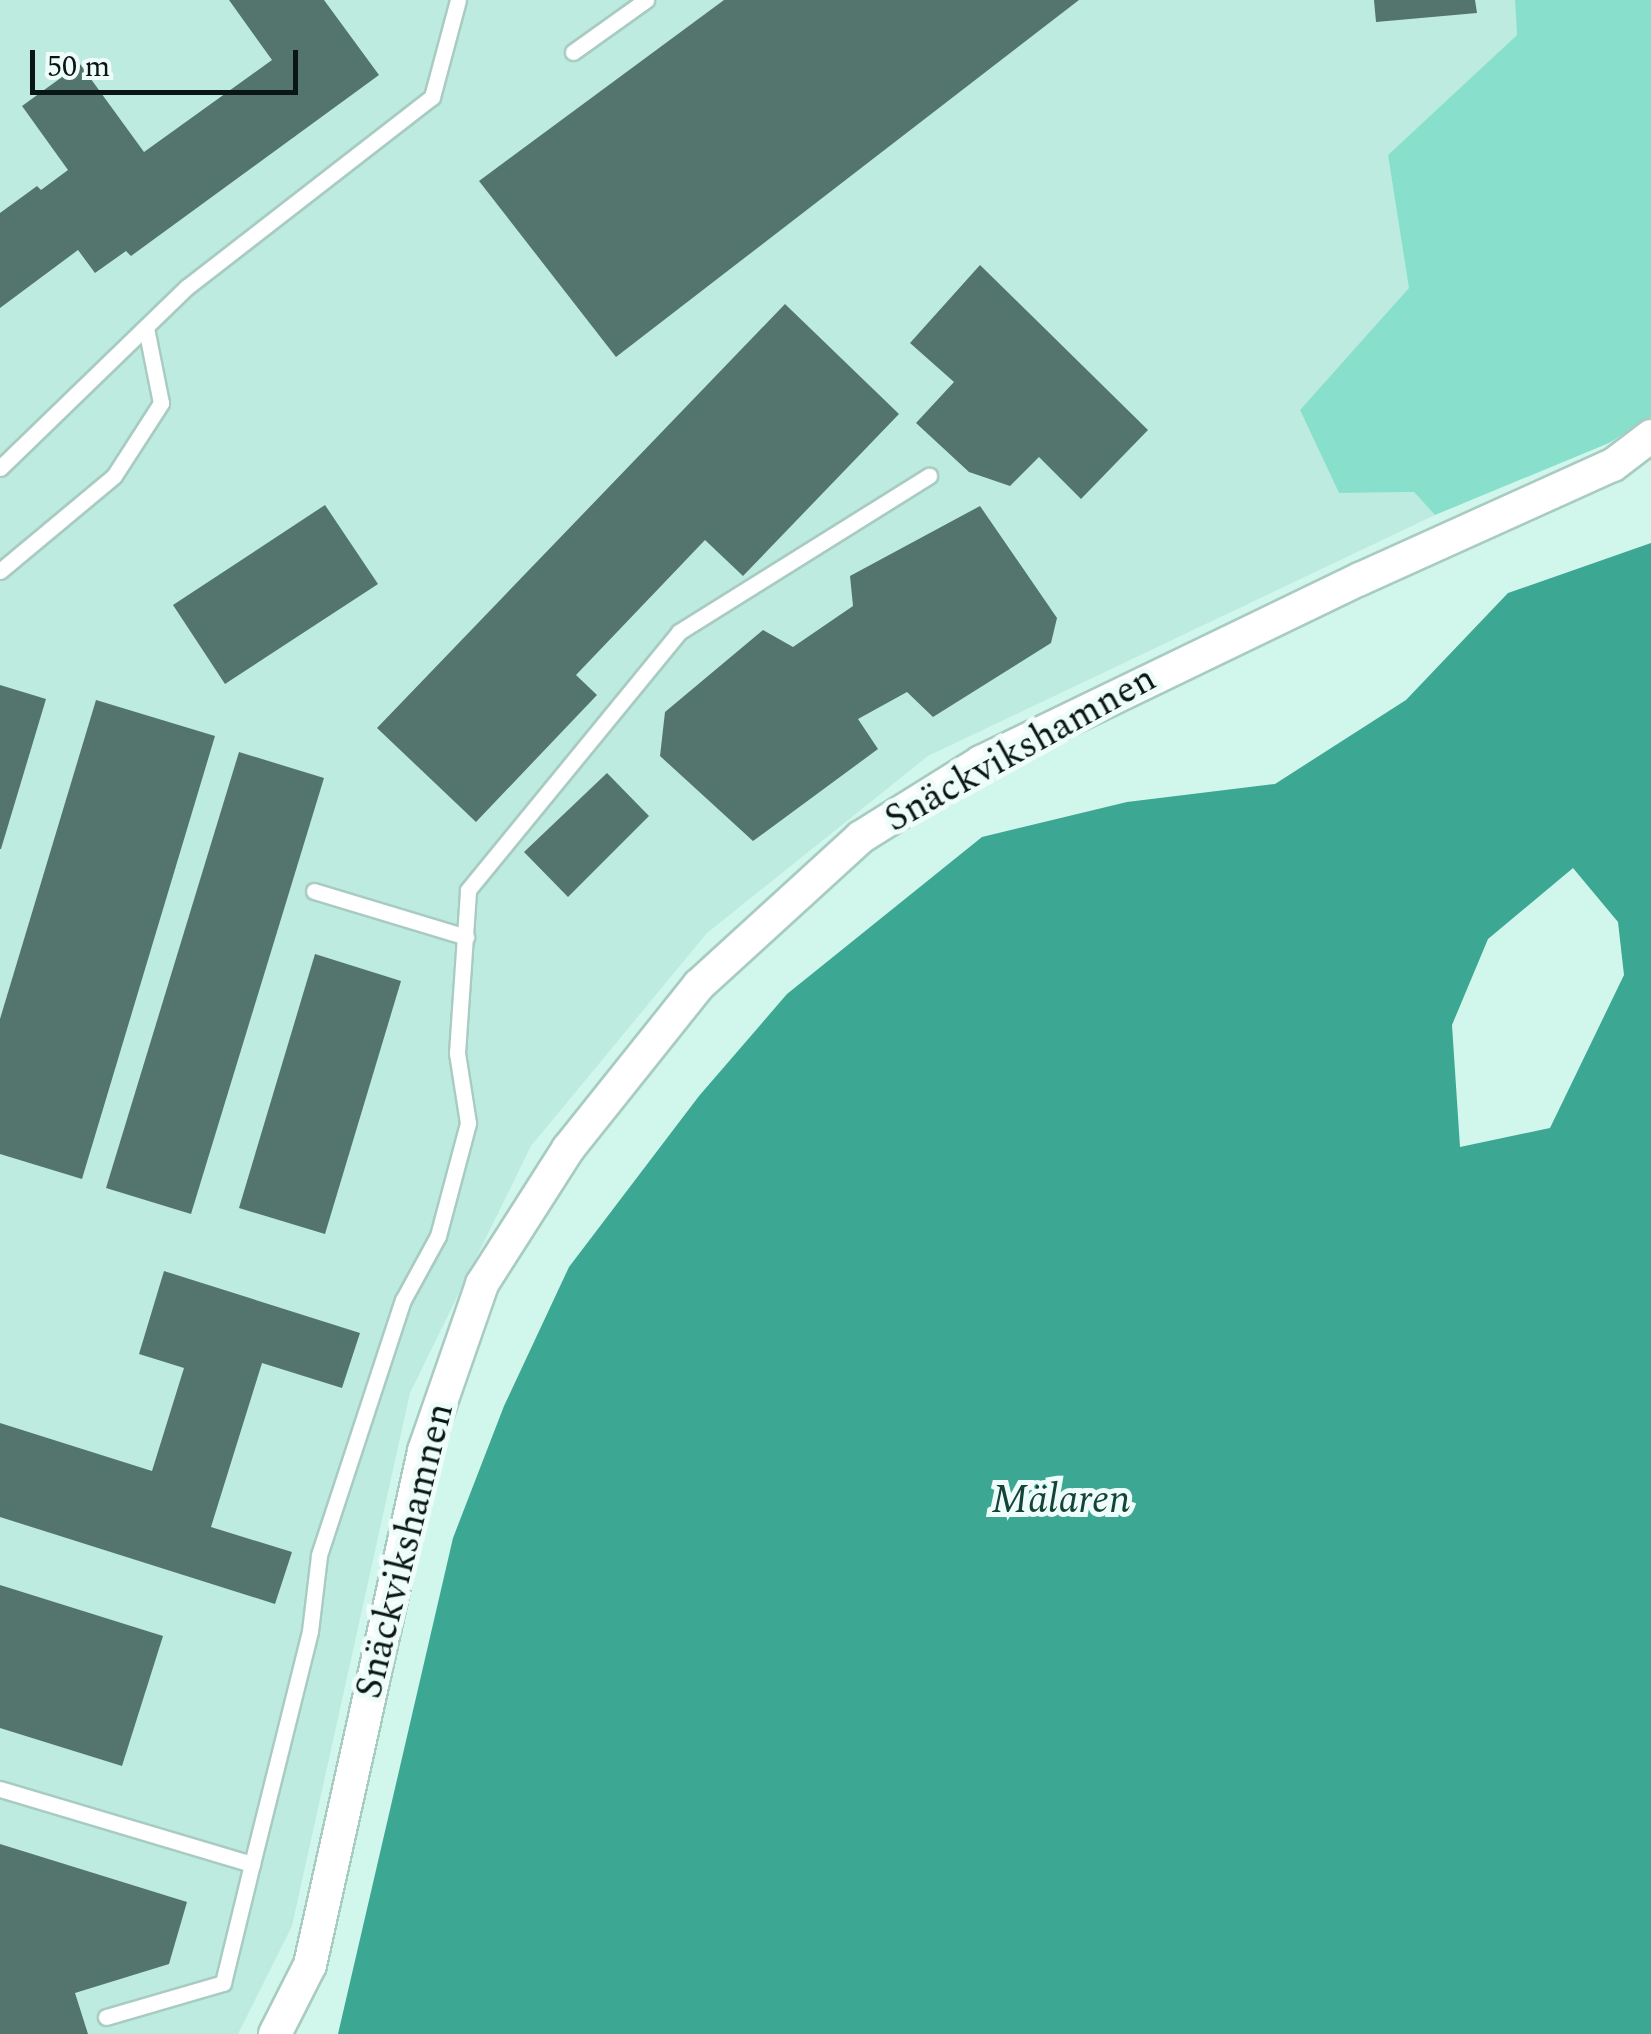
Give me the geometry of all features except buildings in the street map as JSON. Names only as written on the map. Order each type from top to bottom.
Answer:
[{"type":"street","name":"Snäckvikshamnen","points":[[275,2034],[310,1965],[424,1450],[482,1284],[568,1149],[699,985],[861,838],[998,754],[1444,540],[1614,465],[1651,436]]},
{"type":"lane","points":[[0,468],[187,287],[432,98],[456,4],[439,0]]},
{"type":"lane","points":[[574,52],[646,0]]},
{"type":"lane","points":[[0,571],[114,476],[161,403],[146,328]]},
{"type":"lane","points":[[106,2017],[223,1983],[310,1631],[319,1555],[403,1300],[438,1236],[468,1123],[456,1053],[468,890],[679,632],[929,476]]},
{"type":"lane","points":[[314,891],[466,938]]},
{"type":"lane","points":[[0,1790],[252,1864]]},
{"type":"shaded area","points":[[0,0],[1515,0],[1517,35],[1388,155],[1410,288],[1300,410],[1339,493],[1414,492],[1435,515],[928,756],[707,933],[531,1146],[410,1393],[292,1926],[238,2034],[0,2034]]},
{"type":"shaded area","points":[[1515,0],[1651,0],[1651,417],[1609,443],[1435,515],[1414,492],[1339,493],[1300,410],[1409,288],[1388,155],[1517,35]]},
{"type":"water","name":"Mälaren","points":[[1651,543],[1651,2034],[338,2034],[453,1538],[504,1406],[569,1267],[699,1096],[787,994],[982,837],[1127,802],[1275,784],[1406,700],[1508,593]],"holes":[[[1573,868],[1618,922],[1624,975],[1550,1128],[1460,1147],[1452,1025],[1488,939]]]}]
